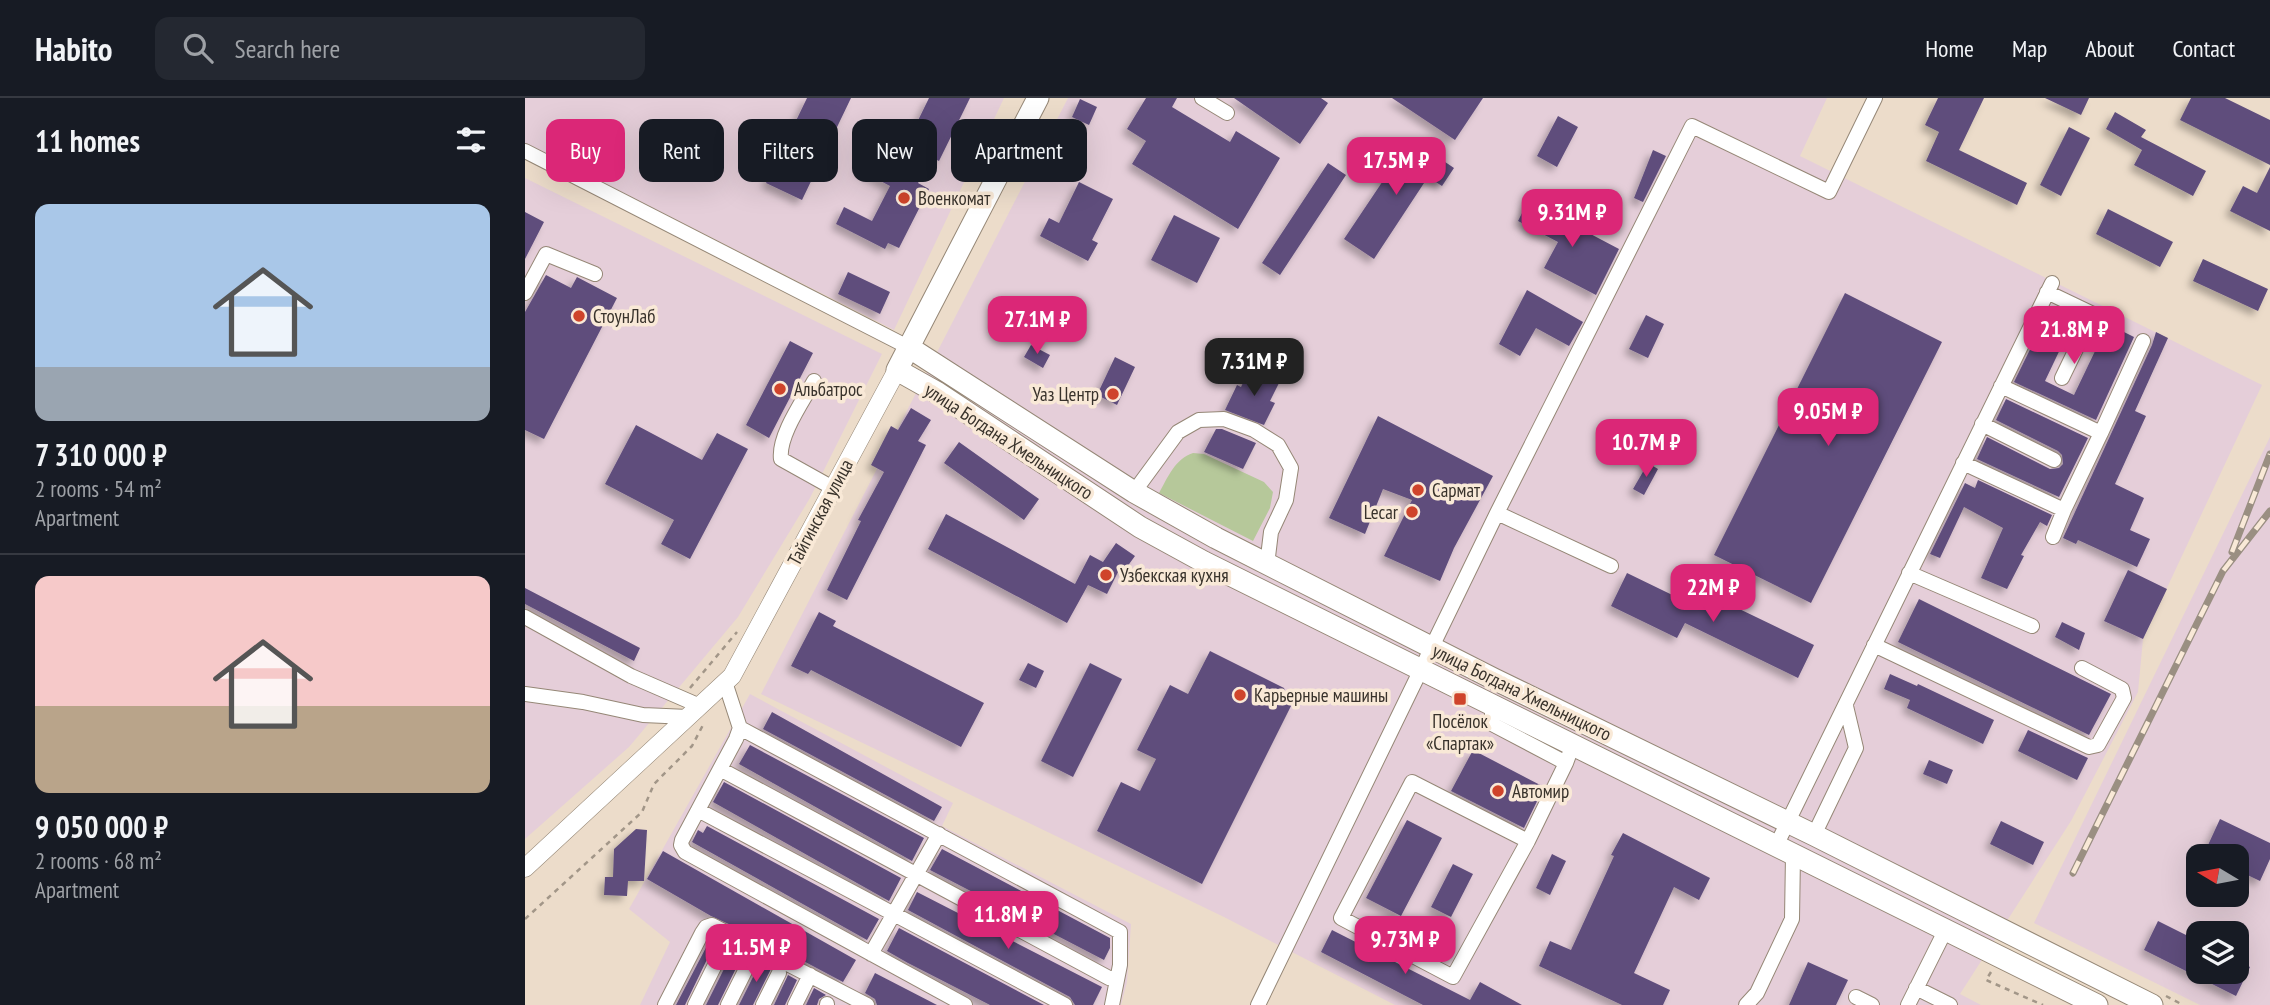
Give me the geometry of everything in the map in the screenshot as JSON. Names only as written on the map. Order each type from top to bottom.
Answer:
[{"type":"highway","name":"Тайгинская улица","points":[[897,370],[1038,98]]},
{"type":"highway","name":"улица Богдана Хмельницкого","points":[[910,348],[1135,492],[1267,565],[2152,1005]]},
{"type":"highway","name":"улица Богдана Хмельницкого","points":[[897,370],[938,393],[1140,527],[1204,562],[1492,704],[1570,754],[1785,850],[2097,1005]]},
{"type":"highway","points":[[1204,562],[1216,538]]},
{"type":"main road","name":"Тайгинская улица","points":[[525,867],[732,676],[897,370]]},
{"type":"lane","points":[[1202,98],[1227,113]]},
{"type":"lane","points":[[1258,1005],[1497,513],[1692,127],[1829,191],[1875,98]]},
{"type":"lane","points":[[525,151],[910,348]]},
{"type":"lane","points":[[525,293],[546,254],[595,274]]},
{"type":"lane","points":[[1746,1005],[1757,993],[1792,919],[1785,850],[1787,823],[2050,288],[2093,314],[2062,378]]},
{"type":"lane","points":[[2053,537],[2143,341]]},
{"type":"lane","points":[[814,381],[779,450],[781,459],[833,488]]},
{"type":"lane","points":[[2001,386],[2101,433]]},
{"type":"lane","points":[[1135,492],[1178,432],[1199,420],[1224,419],[1254,430],[1278,445],[1291,468],[1286,500],[1271,532],[1267,565]]},
{"type":"lane","points":[[1982,424],[2054,460]]},
{"type":"lane","points":[[1963,463],[2064,510]]},
{"type":"lane","points":[[1497,513],[1611,566]]},
{"type":"lane","points":[[1909,573],[2032,626]]},
{"type":"lane","points":[[525,618],[631,676],[697,708]]},
{"type":"lane","points":[[1874,645],[2089,747],[2098,745],[2124,698],[2122,689],[2082,668]]},
{"type":"lane","points":[[725,682],[740,728],[737,739],[682,840],[681,845],[685,852],[965,1005]]},
{"type":"lane","points":[[525,694],[583,702],[643,715],[697,708]]},
{"type":"lane","points":[[1814,835],[1856,748],[1846,706]]},
{"type":"lane","points":[[740,728],[1120,932],[1120,965],[1112,1005]]},
{"type":"lane","points":[[1528,841],[1412,782],[1341,918],[1453,977],[1528,841],[1570,754]]},
{"type":"lane","points":[[720,769],[1109,978]]},
{"type":"lane","points":[[698,810],[1065,1005]]},
{"type":"lane","points":[[871,954],[939,834]]},
{"type":"lane","points":[[665,1005],[706,927],[712,925],[862,1004]]},
{"type":"lane","points":[[1908,1005],[1947,929]]},
{"type":"lane","points":[[727,1005],[757,947]]},
{"type":"lane","points":[[695,1005],[723,949]]},
{"type":"lane","points":[[763,1005],[779,973]]},
{"type":"lane","points":[[795,1005],[810,975]]},
{"type":"lane","points":[[1916,988],[1950,1005]]},
{"type":"lane","points":[[1856,997],[1872,1005]]},
{"type":"path","points":[[525,919],[642,812],[654,785],[692,746],[712,707],[697,708],[690,687],[740,628]]},
{"type":"path","points":[[1986,979],[2043,1005]]},
{"type":"shaded area","points":[[525,98],[1004,98],[994,119],[951,119],[951,182],[964,182],[894,330],[602,182],[625,182],[625,119],[546,119],[546,154],[525,143]]},
{"type":"shaded area","points":[[1068,98],[1827,98],[1800,156],[2262,385],[2143,639],[2138,692],[2071,821],[1960,994],[1981,1005],[1395,1005],[1224,917],[761,694],[1025,182],[1087,182],[1087,119],[1057,119]]},
{"type":"shaded area","points":[[525,178],[882,354],[810,498],[738,617],[629,747],[525,839]]},
{"type":"shaded area","points":[[2270,437],[2270,1005],[2200,1005],[2034,923]]},
{"type":"shaded area","points":[[750,694],[953,803],[942,826],[1131,924],[1127,982],[1121,1005],[640,1005],[670,942],[629,909]]},
{"type":"green space","points":[[1193,453],[1204,454],[1264,482],[1273,492],[1270,508],[1253,541],[1159,493],[1177,464]]},
{"type":"building","points":[[807,98],[851,98],[838,125],[838,119],[797,119]]},
{"type":"building","points":[[929,98],[970,98],[960,119],[951,119],[951,137],[939,161],[937,119],[919,119]]},
{"type":"building","points":[[1146,98],[1177,98],[1172,107],[1230,142],[1236,131],[1280,158],[1238,229],[1132,164],[1146,141],[1127,129]]},
{"type":"building","points":[[1234,98],[1321,98],[1328,103],[1300,144]]},
{"type":"building","points":[[1392,98],[1483,98],[1455,140]]},
{"type":"building","points":[[1938,98],[1984,98],[1959,150],[2027,183],[2017,205],[1926,161],[1939,132],[1925,125]]},
{"type":"building","points":[[2045,98],[2089,98],[2081,115]]},
{"type":"building","points":[[2191,98],[2225,98],[2270,120],[2270,165],[2180,120]]},
{"type":"building","points":[[1080,99],[1097,107],[1089,125],[1087,119],[1072,117]]},
{"type":"building","points":[[2115,112],[2146,130],[2141,137],[2206,171],[2193,196],[2134,165],[2142,150],[2106,129]]},
{"type":"building","points":[[1558,116],[1578,127],[1557,167],[1537,156]]},
{"type":"building","points":[[2069,127],[2090,138],[2061,196],[2040,185]]},
{"type":"building","points":[[1411,139],[1454,168],[1442,186],[1428,177],[1374,259],[1344,239]]},
{"type":"building","points":[[1653,150],[1666,156],[1643,202],[1634,198]]},
{"type":"building","points":[[1328,163],[1346,175],[1280,275],[1262,263]]},
{"type":"building","points":[[2270,167],[2270,231],[2230,211],[2243,186],[2257,193]]},
{"type":"building","points":[[766,182],[811,182],[802,200]]},
{"type":"building","name":"Военкомат","points":[[882,182],[919,182],[929,189],[899,248],[888,243],[885,249],[836,224],[844,207],[872,221],[890,186]]},
{"type":"building","points":[[1079,182],[1113,199],[1092,240],[1098,243],[1088,261],[1040,236],[1049,218],[1059,223]]},
{"type":"building","points":[[1528,201],[1619,249],[1596,295],[1544,268],[1558,242],[1518,221]]},
{"type":"building","points":[[2108,209],[2173,242],[2160,267],[2096,234]]},
{"type":"building","points":[[525,212],[544,222],[525,259]]},
{"type":"building","points":[[1174,215],[1220,238],[1197,283],[1151,260]]},
{"type":"building","points":[[2203,259],[2268,289],[2258,311],[2193,281]]},
{"type":"building","points":[[848,272],[890,292],[880,314],[838,294]]},
{"type":"building","points":[[546,275],[571,288],[577,277],[617,298],[544,439],[525,430],[525,312]]},
{"type":"building","points":[[1527,290],[1583,322],[1569,346],[1536,328],[1520,356],[1499,344]]},
{"type":"building","points":[[1845,293],[1942,342],[1811,603],[1714,555]]},
{"type":"building","points":[[2050,309],[2074,320],[2045,381],[2074,395],[2108,324],[2134,337],[2096,420],[2014,382]]},
{"type":"building","points":[[1646,315],[1664,324],[1648,358],[1629,349]]},
{"type":"building","points":[[2156,332],[2168,338],[2135,411],[2146,416],[2115,484],[2144,498],[2130,530],[2150,539],[2137,567],[2078,540],[2076,544],[2063,538]]},
{"type":"building","name":"Альбатрос","points":[[790,341],[813,353],[769,438],[746,425]]},
{"type":"building","points":[[1031,345],[1050,355],[1043,368],[1024,357]]},
{"type":"building","points":[[1115,357],[1135,367],[1117,405],[1097,395]]},
{"type":"building","points":[[1249,370],[1279,383],[1270,401],[1275,403],[1264,425],[1225,410],[1237,385],[1241,387]]},
{"type":"building","points":[[2006,399],[2088,438],[2059,497],[1977,459],[1987,437],[2050,469],[2059,468],[2063,464],[2062,455],[2058,451],[1996,420]]},
{"type":"building","points":[[911,408],[931,420],[918,441],[926,445],[847,600],[827,590],[861,521],[858,520],[884,472],[871,465],[891,426],[898,430]]},
{"type":"building","points":[[1378,416],[1493,476],[1454,548],[1440,581],[1384,556],[1412,500],[1383,489],[1365,534],[1329,518]]},
{"type":"building","points":[[636,425],[702,460],[717,433],[748,449],[690,559],[661,544],[674,520],[605,484]]},
{"type":"building","points":[[1216,429],[1256,443],[1243,469],[1204,452]]},
{"type":"building","points":[[959,442],[1039,499],[1024,520],[944,463]]},
{"type":"building","points":[[1648,463],[1658,469],[1644,495],[1633,489]]},
{"type":"building","points":[[1978,480],[2052,515],[2047,526],[2040,522],[2021,555],[2024,556],[2007,589],[1981,578],[2003,528],[1964,507],[1940,558],[1930,554],[1965,483],[1975,488]]},
{"type":"building","points":[[946,514],[1075,584],[1090,555],[1103,562],[1116,543],[1135,556],[1124,571],[1120,568],[1107,594],[1088,585],[1067,623],[928,549]]},
{"type":"building","points":[[2128,570],[2167,589],[2143,639],[2104,621]]},
{"type":"building","points":[[1627,573],[1695,606],[1702,591],[1814,645],[1798,678],[1685,623],[1677,638],[1611,606]]},
{"type":"building","points":[[525,588],[640,648],[634,661],[525,604]]},
{"type":"building","points":[[1919,599],[2111,694],[2089,735],[1898,642]]},
{"type":"building","points":[[819,612],[836,621],[833,626],[984,703],[961,747],[811,670],[808,674],[791,666]]},
{"type":"building","points":[[2062,622],[2085,633],[2079,650],[2055,637]]},
{"type":"building","points":[[1210,651],[1284,688],[1291,706],[1202,884],[1097,831],[1121,782],[1140,791],[1156,759],[1137,750],[1170,685],[1188,694]]},
{"type":"building","points":[[1028,663],[1044,671],[1036,688],[1019,680]]},
{"type":"building","points":[[1090,663],[1122,679],[1073,777],[1041,761]]},
{"type":"building","points":[[1890,674],[1917,686],[1918,684],[1994,720],[1983,744],[1907,708],[1910,700],[1884,689]]},
{"type":"building","points":[[772,712],[942,807],[934,821],[763,729]]},
{"type":"building","points":[[2028,730],[2088,758],[2077,780],[2018,751]]},
{"type":"building","points":[[750,745],[924,838],[912,861],[739,764]]},
{"type":"building","name":"Автомир","points":[[1473,750],[1544,787],[1524,828],[1451,791]]},
{"type":"building","points":[[1929,760],[1953,770],[1947,784],[1923,774]]},
{"type":"building","points":[[724,782],[901,878],[889,901],[713,802]]},
{"type":"building","points":[[2220,819],[2270,843],[2270,859],[2260,881],[2249,876],[2249,844],[2209,844]]},
{"type":"building","points":[[1407,820],[1442,838],[1401,916],[1366,898]]},
{"type":"building","points":[[2001,821],[2044,842],[2033,865],[1990,844]]},
{"type":"building","points":[[707,826],[879,919],[867,940],[692,842],[698,830],[703,833]]},
{"type":"building","points":[[636,829],[647,830],[644,881],[628,881],[627,896],[604,895],[605,877],[613,877],[614,849]]},
{"type":"building","points":[[1623,833],[1710,878],[1699,900],[1674,887],[1634,973],[1670,990],[1663,1005],[1622,1005],[1539,966],[1550,941],[1571,950]]},
{"type":"building","points":[[942,849],[1110,938],[1110,948],[1104,960],[930,870]]},
{"type":"building","points":[[663,851],[856,960],[843,982],[762,939],[711,916],[647,879]]},
{"type":"building","points":[[1552,854],[1566,861],[1550,895],[1536,888]]},
{"type":"building","points":[[1453,864],[1473,874],[1451,917],[1431,907]]},
{"type":"building","points":[[917,892],[1102,987],[1093,1005],[1075,1005],[1070,997],[908,910]]},
{"type":"building","points":[[2158,921],[2186,935],[2186,971],[2144,950]]},
{"type":"building","points":[[899,928],[1044,1005],[990,1005],[908,963],[887,951]]},
{"type":"building","points":[[1332,930],[1470,1000],[1480,982],[1522,1005],[1423,1005],[1321,952]]},
{"type":"building","points":[[712,936],[720,940],[714,945],[685,1005],[676,1005]]},
{"type":"building","points":[[732,946],[744,952],[718,1005],[706,1005],[732,953]]},
{"type":"building","points":[[761,961],[772,967],[753,1005],[739,1005]]},
{"type":"building","points":[[1808,962],[1848,980],[1836,1005],[1789,1005]]},
{"type":"building","points":[[875,973],[937,1005],[877,1005],[875,999],[865,993]]},
{"type":"building","points":[[788,975],[797,980],[785,1005],[774,1005]]},
{"type":"building","points":[[2212,984],[2242,984],[2236,996]]},
{"type":"building","points":[[814,988],[826,995],[819,999],[817,1005],[806,1005]]},
{"type":"railway","points":[[2232,552],[2270,454]]},
{"type":"railway","points":[[2073,873],[2223,571],[2270,511]]},
{"type":"place","name":"Военкомат","points":[[904,198]]},
{"type":"place","name":"СтоунЛаб","points":[[579,316]]},
{"type":"place","name":"Альбатрос","points":[[780,389]]},
{"type":"place","name":"Уаз Центр","points":[[1113,394]]},
{"type":"place","name":"Сармат","points":[[1418,490]]},
{"type":"place","name":"Lecar","points":[[1412,512]]},
{"type":"place","name":"Узбекская кухня","points":[[1106,575]]},
{"type":"place","name":"Карьерные машины","points":[[1240,695]]},
{"type":"place","name":"Посёлок «Спартак»","points":[[1460,699]]},
{"type":"place","name":"Автомир","points":[[1498,791]]}]
